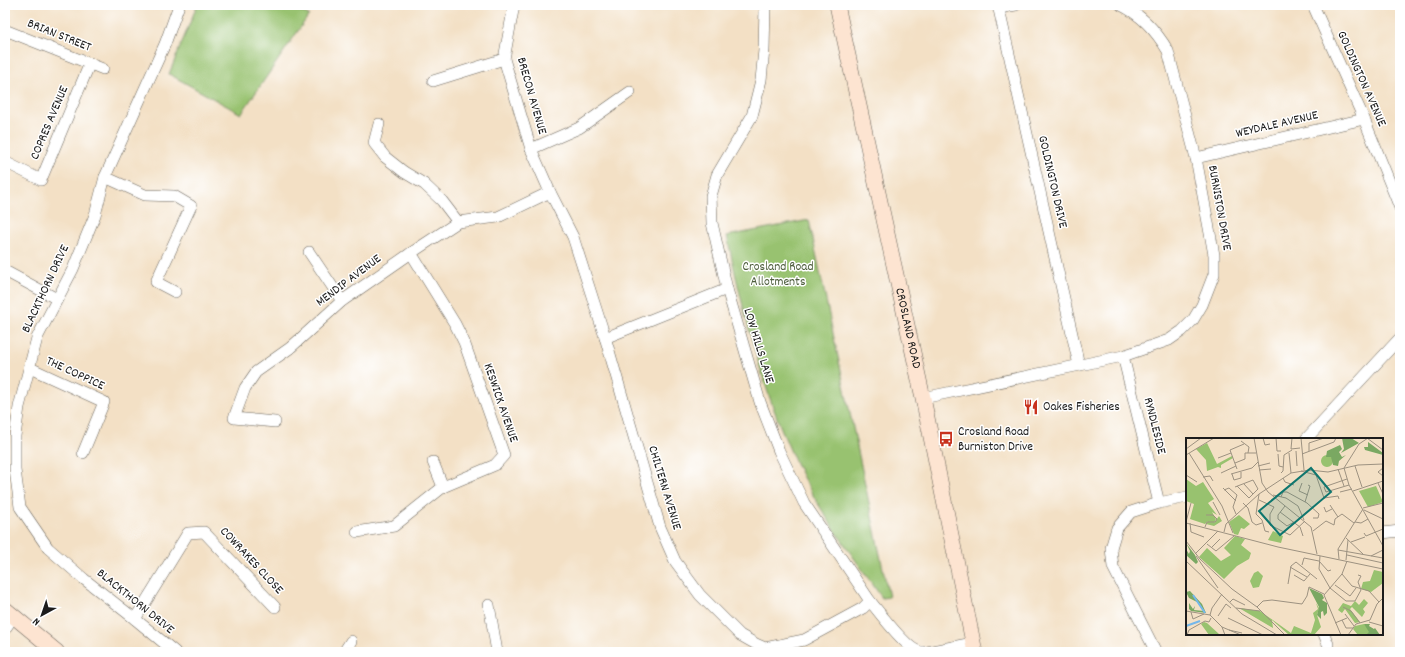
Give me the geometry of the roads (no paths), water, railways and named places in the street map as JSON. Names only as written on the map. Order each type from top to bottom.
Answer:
[{"type":"street","name":"BLACKTHORN DRIVE","points":[[175,652],[84,580],[48,548],[20,507],[10,437],[37,338],[73,269],[95,215],[105,177],[165,44],[179,5]]},
{"type":"street","name":"BRECON AVENUE","points":[[514,5],[504,60],[531,149],[550,192]]},
{"type":"street","name":"LOW HILLS LANE","points":[[765,5],[764,50],[761,80],[752,116],[717,175],[711,196],[712,223],[727,289],[760,402],[779,451],[804,503],[870,601],[909,646],[918,651],[927,652],[974,648]]},
{"type":"street","name":"CROSLAND ROAD","points":[[837,5],[923,398],[974,648]]},
{"type":"street","points":[[998,6],[1016,5]]},
{"type":"street","name":"BURNISTON DRIVE","points":[[923,398],[1123,356],[1169,340],[1182,331],[1193,320],[1202,306],[1214,274],[1214,255],[1196,158],[1168,51],[1150,25],[1132,10],[1121,5]]},
{"type":"street","name":"GOLDINGTON AVENUE","points":[[1313,5],[1364,119],[1400,208]]},
{"type":"street","name":"GOLDINGTON DRIVE","points":[[998,6],[1079,365]]},
{"type":"street","name":"BRIAN STREET","points":[[5,30],[103,69]]},
{"type":"street","points":[[433,81],[504,60]]},
{"type":"street","name":"COPRES AVENUE","points":[[5,162],[41,180],[90,63]]},
{"type":"street","points":[[531,149],[579,128],[630,92]]},
{"type":"street","name":"WEYDALE AVENUE","points":[[1196,158],[1364,119]]},
{"type":"street","points":[[379,124],[374,143],[385,157],[404,172],[424,184],[442,201],[458,222]]},
{"type":"street","points":[[105,177],[145,195],[174,196],[190,206],[156,282],[175,292]]},
{"type":"street","name":"MENDIP AVENUE","points":[[275,422],[234,418],[245,388],[256,372],[290,348],[342,301],[458,222],[498,217],[550,192]]},
{"type":"street","name":"CHILTERN AVENUE","points":[[550,192],[573,237],[605,338],[660,528],[675,561],[700,595],[740,635],[765,650],[804,640],[863,608],[870,601]]},
{"type":"street","points":[[309,252],[342,301]]},
{"type":"street","name":"KESWICK AVENUE","points":[[357,532],[394,526],[443,487],[495,465],[504,455],[464,342],[455,324],[412,253]]},
{"type":"street","points":[[5,271],[57,299]]},
{"type":"street","points":[[605,338],[727,289]]},
{"type":"street","points":[[1307,438],[1400,338]]},
{"type":"street","name":"RYNDLESIDE","points":[[1123,356],[1159,503]]},
{"type":"street","name":"THE COPPICE","points":[[30,368],[104,402],[82,453]]},
{"type":"street","points":[[432,462],[443,487]]},
{"type":"street","points":[[1156,652],[1113,567],[1111,548],[1117,528],[1131,512],[1159,503],[1186,498]]},
{"type":"street","points":[[1383,533],[1400,531]]},
{"type":"street","name":"COWRAKES CLOSE","points":[[135,619],[188,533],[204,532],[274,607]]},
{"type":"street","points":[[489,605],[497,652]]},
{"type":"street","points":[[8,618],[57,652]]},
{"type":"street","points":[[344,652],[351,641]]},
{"type":"place","name":"Oakes Fisheries","points":[[1031,407]]},
{"type":"place","name":"Crosland Road Burniston Drive","points":[[946,439]]},
{"type":"park label","name":"Crosland Road Allotments","points":[[778,274]]}]
